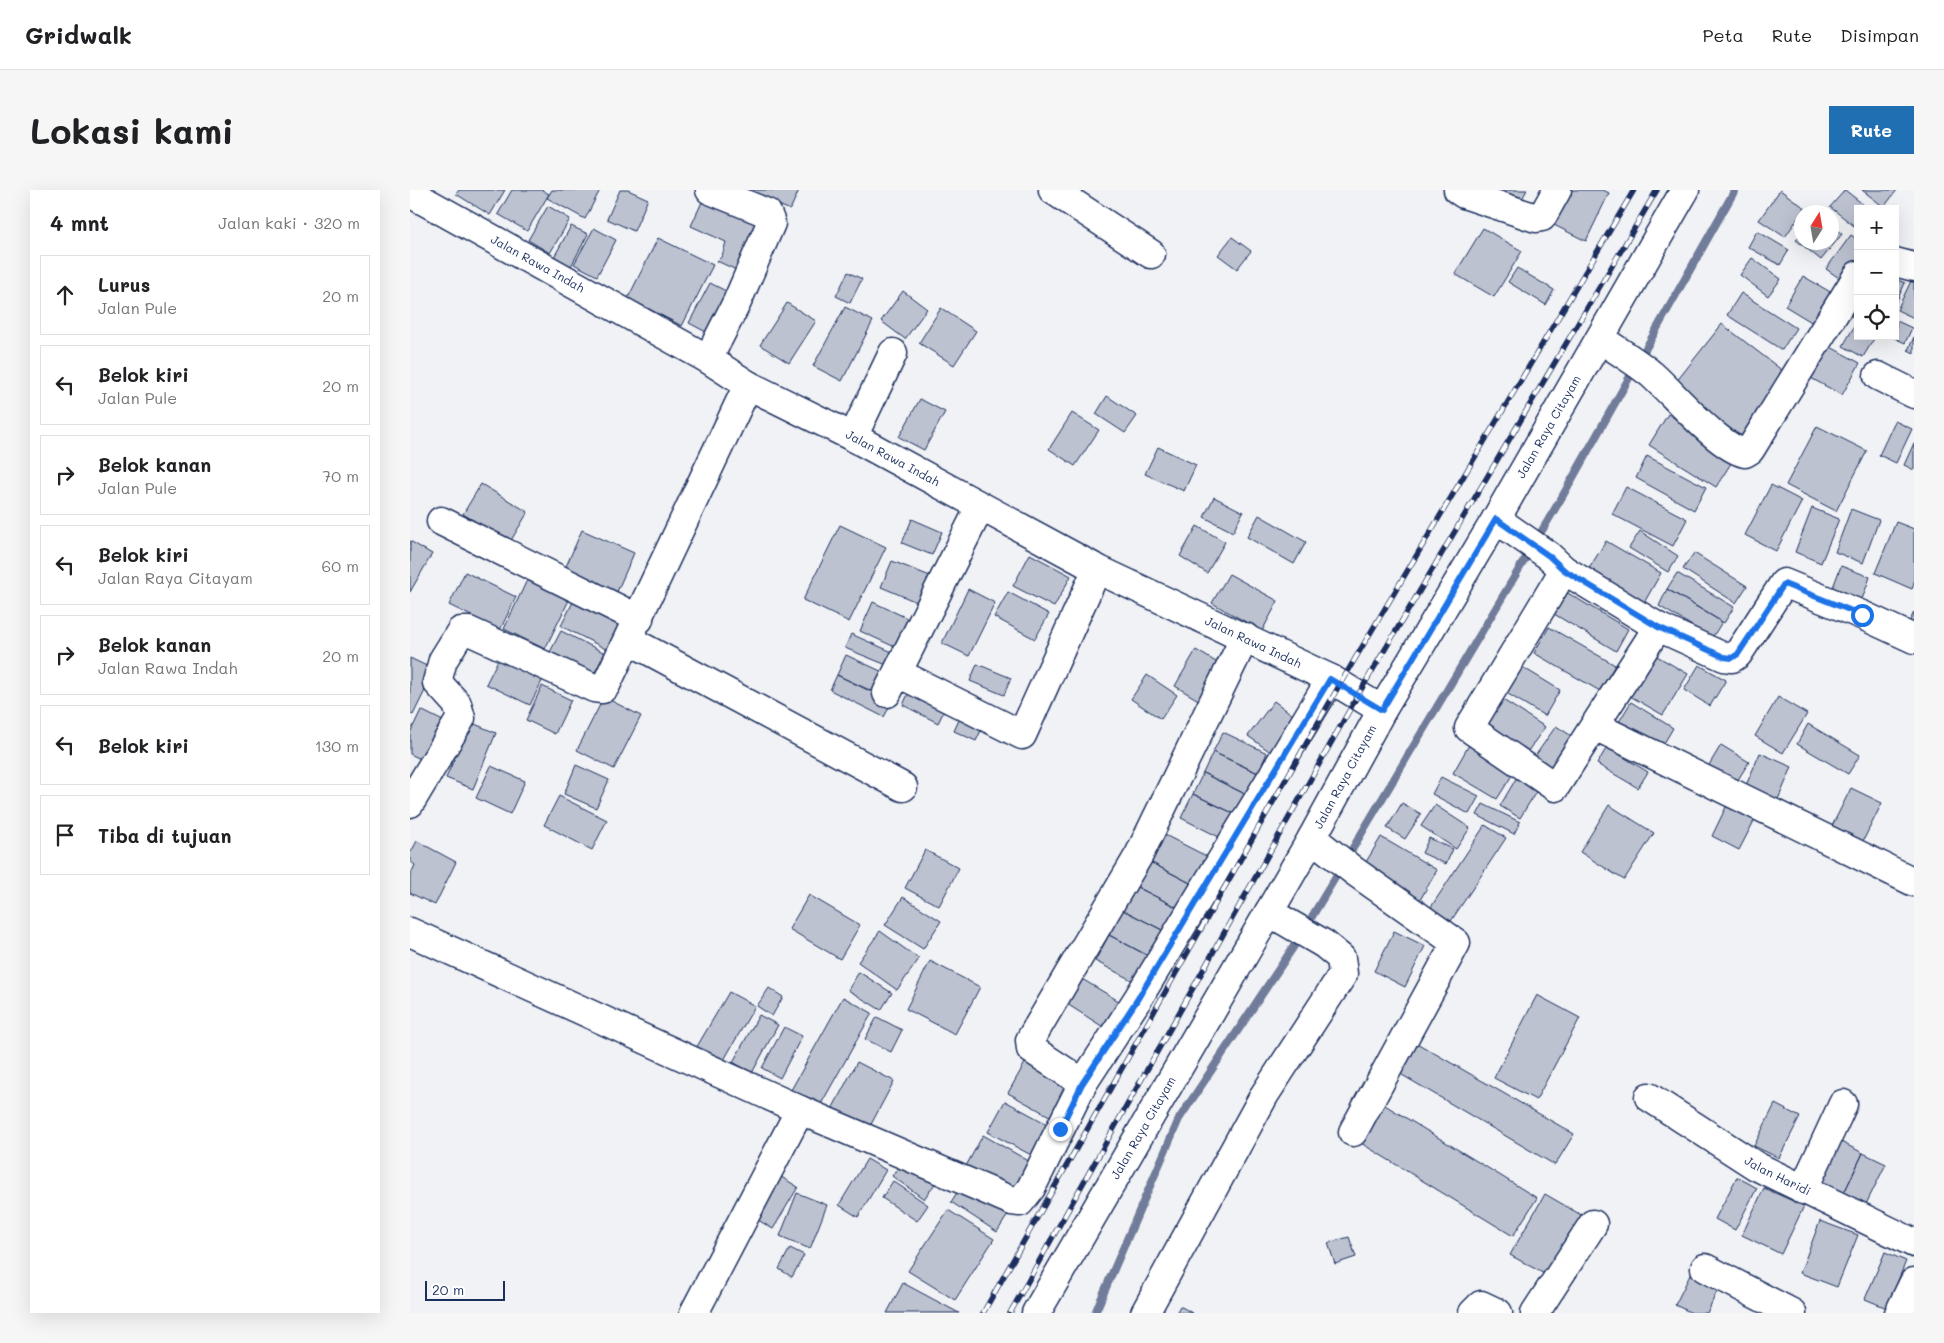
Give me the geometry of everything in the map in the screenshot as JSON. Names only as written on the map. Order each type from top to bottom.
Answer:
[{"type":"street","points":[[708,359],[737,302],[771,223],[766,213],[710,190]]},
{"type":"street","points":[[1053,190],[1151,254]]},
{"type":"street","points":[[1458,190],[1464,194],[1494,196],[1536,218],[1542,217],[1557,190]]},
{"type":"street","name":"Jalan Raya Citayam","points":[[1036,1313],[1322,846],[1382,710],[1496,519],[1609,345],[1685,190]]},
{"type":"street","name":"Jalan Rawa Indah","points":[[410,193],[708,359],[748,385],[853,437],[1097,569],[1245,637],[1330,679],[1382,710]]},
{"type":"street","points":[[1899,263],[1914,267]]},
{"type":"street","points":[[1609,345],[1651,374],[1687,411],[1729,446],[1741,452],[1749,452],[1854,281]]},
{"type":"street","points":[[853,437],[893,353]]},
{"type":"street","points":[[1878,376],[1914,394]]},
{"type":"street","points":[[410,803],[460,718],[457,704],[438,682],[443,660],[461,631],[470,631],[594,688],[602,689],[606,685],[634,630],[748,385]]},
{"type":"street","points":[[980,507],[892,683],[1022,735],[1097,569]]},
{"type":"street","points":[[1496,519],[1556,563],[1658,627],[1724,657],[1732,658],[1738,654],[1784,584],[1862,615],[1914,639]]},
{"type":"street","points":[[441,521],[634,630],[903,787]]},
{"type":"street","points":[[1556,563],[1469,728],[1555,787],[1658,627]]},
{"type":"street","points":[[1082,1084],[1031,1049],[1030,1040],[1139,855],[1245,637]]},
{"type":"street","points":[[410,932],[800,1110],[1012,1201],[1020,1202],[1031,1188],[1082,1084],[1137,1000],[1330,679]]},
{"type":"street","points":[[1595,726],[1914,882]]},
{"type":"street","points":[[1322,846],[1456,943],[1353,1132]]},
{"type":"street","points":[[1145,1313],[1265,1094],[1343,974],[1341,958],[1324,944],[1278,918]]},
{"type":"street","name":"Jalan Haridi","points":[[1649,1097],[1756,1166],[1914,1243]]},
{"type":"street","points":[[1803,1190],[1843,1104]]},
{"type":"street","points":[[694,1313],[800,1110]]},
{"type":"street","points":[[1535,1313],[1593,1224]]},
{"type":"street","points":[[1705,1268],[1792,1313]]},
{"type":"street","points":[[1899,1313],[1914,1282]]},
{"type":"street","points":[[1472,1313],[1481,1305],[1498,1313]]},
{"type":"building","points":[[459,190],[505,190],[490,215],[456,194]]},
{"type":"building","points":[[512,190],[542,190],[549,194],[527,231],[498,214]]},
{"type":"building","points":[[552,190],[600,190],[585,219],[547,198]]},
{"type":"building","points":[[620,190],[628,190],[648,199],[634,231],[607,219]]},
{"type":"building","points":[[746,190],[799,190],[790,210]]},
{"type":"building","points":[[1506,190],[1527,190],[1516,209],[1500,200]]},
{"type":"building","points":[[1564,190],[1603,190],[1609,193],[1586,241],[1548,222]]},
{"type":"building","points":[[1780,190],[1801,205],[1794,205],[1794,224],[1785,237],[1759,220]]},
{"type":"building","points":[[1845,190],[1864,205],[1854,205],[1854,226],[1839,214],[1839,205],[1832,205]]},
{"type":"building","points":[[1862,190],[1897,190],[1886,205],[1881,205]]},
{"type":"building","points":[[707,191],[760,214],[745,249],[755,254],[745,274],[717,261],[722,256],[726,242],[691,226]]},
{"type":"building","points":[[548,206],[570,219],[550,253],[528,240]]},
{"type":"building","points":[[571,226],[588,234],[570,268],[553,259]]},
{"type":"building","points":[[594,228],[616,240],[597,276],[574,264]]},
{"type":"building","points":[[1483,228],[1522,251],[1494,297],[1455,274]]},
{"type":"building","points":[[1757,231],[1789,250],[1780,265],[1748,247]]},
{"type":"building","points":[[1851,235],[1854,237],[1854,264],[1842,280],[1826,269]]},
{"type":"building","points":[[1232,237],[1251,251],[1237,269],[1218,255]]},
{"type":"building","points":[[658,238],[713,265],[682,326],[628,298]]},
{"type":"building","points":[[1808,250],[1829,250],[1821,260]]},
{"type":"building","points":[[1752,258],[1781,279],[1768,296],[1740,275]]},
{"type":"building","points":[[1517,268],[1554,290],[1546,305],[1508,282]]},
{"type":"building","points":[[848,272],[862,279],[850,303],[836,296]]},
{"type":"building","points":[[1803,276],[1832,293],[1813,323],[1785,306]]},
{"type":"building","points":[[1914,277],[1914,318],[1899,311],[1899,306]]},
{"type":"building","points":[[1899,281],[1905,283],[1899,296]]},
{"type":"building","points":[[710,283],[728,292],[708,333],[689,323]]},
{"type":"building","points":[[903,291],[927,309],[905,339],[881,321]]},
{"type":"building","points":[[1741,293],[1796,328],[1782,350],[1727,315]]},
{"type":"building","points":[[787,303],[816,321],[789,363],[760,345]]},
{"type":"building","points":[[845,307],[873,321],[842,381],[813,366]]},
{"type":"building","points":[[941,308],[976,331],[954,365],[919,343]]},
{"type":"building","points":[[1899,322],[1912,328],[1905,343],[1899,340]]},
{"type":"building","points":[[1722,324],[1792,378],[1742,442],[1672,387]]},
{"type":"building","points":[[1854,327],[1854,340],[1873,340],[1863,357],[1843,346]]},
{"type":"building","points":[[1914,337],[1914,353],[1908,350]]},
{"type":"building","points":[[1827,345],[1860,363],[1842,395],[1809,377]]},
{"type":"building","points":[[1107,396],[1137,416],[1125,433],[1096,414]]},
{"type":"building","points":[[920,399],[945,412],[924,450],[899,437]]},
{"type":"building","points":[[1072,413],[1099,430],[1075,466],[1049,449]]},
{"type":"building","points":[[1668,414],[1735,457],[1716,487],[1649,445]]},
{"type":"building","points":[[1895,421],[1912,429],[1896,463],[1879,455]]},
{"type":"building","points":[[1817,426],[1867,451],[1836,511],[1786,485]]},
{"type":"building","points":[[1914,443],[1914,470],[1904,465]]},
{"type":"building","points":[[1158,447],[1196,465],[1184,491],[1145,474]]},
{"type":"building","points":[[1647,456],[1706,487],[1694,510],[1636,478]]},
{"type":"building","points":[[481,484],[528,512],[510,542],[463,514]]},
{"type":"building","points":[[1771,485],[1802,501],[1776,551],[1745,535]]},
{"type":"building","points":[[1626,487],[1687,519],[1673,546],[1612,514]]},
{"type":"building","points":[[1214,497],[1243,512],[1233,532],[1204,517]]},
{"type":"building","points":[[1812,508],[1839,519],[1821,563],[1795,552]]},
{"type":"building","points":[[1851,509],[1879,520],[1863,563],[1835,552]]},
{"type":"building","points":[[1259,515],[1306,542],[1294,564],[1247,537]]},
{"type":"building","points":[[912,519],[942,532],[932,555],[902,543]]},
{"type":"building","points":[[1896,522],[1914,529],[1914,583],[1912,589],[1875,573]]},
{"type":"building","points":[[840,525],[886,547],[849,622],[803,600]]},
{"type":"building","points":[[1197,526],[1225,542],[1207,573],[1180,556]]},
{"type":"building","points":[[582,530],[634,553],[616,594],[564,571]]},
{"type":"building","points":[[1640,531],[1678,556],[1668,572],[1629,548]]},
{"type":"building","points":[[410,541],[432,554],[410,592]]},
{"type":"building","points":[[1606,541],[1661,573],[1641,608],[1585,575]]},
{"type":"building","points":[[1694,553],[1747,586],[1736,603],[1683,569]]},
{"type":"building","points":[[1030,554],[1071,576],[1054,607],[1013,586]]},
{"type":"building","points":[[892,561],[930,576],[919,603],[881,587]]},
{"type":"building","points":[[1841,566],[1870,577],[1860,605],[1830,595]]},
{"type":"building","points":[[465,572],[516,597],[500,630],[449,605]]},
{"type":"building","points":[[1677,573],[1734,607],[1724,623],[1667,589]]},
{"type":"building","points":[[1229,574],[1278,601],[1262,631],[1212,603]]},
{"type":"building","points":[[527,580],[569,600],[545,649],[504,629]]},
{"type":"building","points":[[968,589],[995,603],[969,656],[942,643]]},
{"type":"building","points":[[1667,589],[1722,622],[1712,638],[1659,606]]},
{"type":"building","points":[[578,592],[625,615],[608,650],[561,626]]},
{"type":"building","points":[[1008,592],[1049,614],[1035,639],[994,617]]},
{"type":"building","points":[[1566,592],[1628,629],[1616,651],[1554,614]]},
{"type":"building","points":[[873,602],[909,619],[895,647],[860,631]]},
{"type":"building","points":[[1914,612],[1914,628],[1908,625]]},
{"type":"building","points":[[1549,627],[1615,665],[1600,691],[1534,653]]},
{"type":"building","points":[[561,631],[605,653],[593,676],[549,654]]},
{"type":"building","points":[[851,634],[899,655],[894,668],[845,648]]},
{"type":"building","points":[[503,650],[547,671],[530,705],[486,684]]},
{"type":"building","points":[[1196,650],[1226,668],[1205,704],[1175,686]]},
{"type":"building","points":[[846,655],[885,673],[876,693],[837,675]]},
{"type":"building","points":[[1655,655],[1688,674],[1663,715],[1630,696]]},
{"type":"building","points":[[410,658],[435,670],[413,715],[410,713]]},
{"type":"building","points":[[977,664],[1011,678],[1004,695],[970,681]]},
{"type":"building","points":[[1519,665],[1560,690],[1545,716],[1503,691]]},
{"type":"building","points":[[1699,665],[1726,680],[1710,706],[1684,690]]},
{"type":"building","points":[[837,675],[892,702],[884,717],[830,690]]},
{"type":"building","points":[[1147,675],[1177,695],[1161,719],[1131,699]]},
{"type":"building","points":[[913,683],[949,701],[938,723],[903,705]]},
{"type":"building","points":[[542,686],[571,700],[555,734],[526,720]]},
{"type":"building","points":[[604,697],[641,716],[614,769],[577,750]]},
{"type":"building","points":[[1778,697],[1807,714],[1783,753],[1755,736]]},
{"type":"building","points":[[1503,700],[1545,727],[1523,758],[1482,731]]},
{"type":"building","points":[[1274,701],[1297,718],[1272,753],[1248,736]]},
{"type":"building","points":[[1631,702],[1673,728],[1660,750],[1617,725]]},
{"type":"building","points":[[964,709],[986,720],[976,741],[954,731]]},
{"type":"building","points":[[421,710],[447,723],[429,763],[410,754],[410,733]]},
{"type":"building","points":[[470,722],[496,733],[473,789],[446,778]]},
{"type":"building","points":[[1808,724],[1860,755],[1848,774],[1797,744]]},
{"type":"building","points":[[1556,726],[1578,740],[1553,777],[1531,762]]},
{"type":"building","points":[[1223,732],[1267,753],[1258,773],[1213,752]]},
{"type":"building","points":[[1469,745],[1514,772],[1497,799],[1453,773]]},
{"type":"building","points":[[1721,745],[1749,762],[1734,786],[1706,770]]},
{"type":"building","points":[[1607,747],[1648,772],[1638,788],[1597,764]]},
{"type":"building","points":[[1213,752],[1258,773],[1247,795],[1203,773]]},
{"type":"building","points":[[1760,753],[1792,767],[1776,804],[1744,790]]},
{"type":"building","points":[[576,765],[609,780],[596,808],[564,794]]},
{"type":"building","points":[[491,766],[525,781],[510,814],[476,798]]},
{"type":"building","points":[[1521,770],[1542,782],[1520,818],[1500,806]]},
{"type":"building","points":[[1203,773],[1247,795],[1237,815],[1193,794]]},
{"type":"building","points":[[1441,777],[1479,796],[1469,814],[1432,794]]},
{"type":"building","points":[[1851,788],[1882,803],[1863,841],[1832,826]]},
{"type":"building","points":[[1193,794],[1237,815],[1225,840],[1181,818]]},
{"type":"building","points":[[559,796],[607,820],[592,850],[544,825]]},
{"type":"building","points":[[1402,803],[1421,814],[1405,839],[1387,828]]},
{"type":"building","points":[[1483,804],[1520,822],[1514,834],[1477,815]]},
{"type":"building","points":[[1435,805],[1470,828],[1456,849],[1421,826]]},
{"type":"building","points":[[1609,805],[1654,833],[1624,880],[1580,852]]},
{"type":"building","points":[[1727,805],[1755,819],[1739,850],[1712,836]]},
{"type":"building","points":[[1485,825],[1506,838],[1449,924],[1429,910]]},
{"type":"building","points":[[1163,834],[1208,857],[1194,885],[1148,861]]},
{"type":"building","points":[[1381,837],[1437,870],[1420,900],[1363,867]]},
{"type":"building","points":[[1429,838],[1453,849],[1446,864],[1422,853]]},
{"type":"building","points":[[417,841],[456,862],[435,905],[410,893],[410,876],[415,865],[410,861],[410,854]]},
{"type":"building","points":[[925,850],[959,868],[939,906],[905,888]]},
{"type":"building","points":[[1148,861],[1194,885],[1180,909],[1135,886]]},
{"type":"building","points":[[1135,886],[1180,909],[1168,933],[1123,910]]},
{"type":"building","points":[[809,895],[860,925],[840,959],[789,929]]},
{"type":"building","points":[[903,897],[941,921],[923,949],[885,925]]},
{"type":"building","points":[[1123,910],[1168,933],[1154,959],[1109,935]]},
{"type":"building","points":[[880,931],[919,959],[897,990],[858,962]]},
{"type":"building","points":[[1394,931],[1425,946],[1405,987],[1374,971]]},
{"type":"building","points":[[1109,935],[1154,959],[1141,985],[1095,961]]},
{"type":"building","points":[[930,961],[980,987],[955,1034],[906,1009]]},
{"type":"building","points":[[859,972],[892,993],[881,1010],[848,990]]},
{"type":"building","points":[[1082,979],[1127,1006],[1111,1032],[1067,1004]]},
{"type":"building","points":[[769,988],[783,997],[772,1016],[757,1006]]},
{"type":"building","points":[[729,992],[755,1006],[721,1065],[695,1050]]},
{"type":"building","points":[[1537,995],[1580,1018],[1536,1100],[1494,1078]]},
{"type":"building","points":[[843,997],[872,1013],[820,1106],[791,1090]]},
{"type":"building","points":[[759,1015],[778,1025],[752,1073],[733,1062]]},
{"type":"building","points":[[877,1017],[902,1030],[891,1052],[865,1039]]},
{"type":"building","points":[[784,1027],[802,1036],[780,1078],[762,1068]]},
{"type":"building","points":[[1415,1042],[1574,1134],[1555,1165],[1397,1072]]},
{"type":"building","points":[[1026,1061],[1074,1088],[1055,1119],[1008,1093]]},
{"type":"building","points":[[857,1062],[894,1081],[867,1132],[830,1113]]},
{"type":"building","points":[[1375,1099],[1537,1198],[1513,1236],[1351,1137]]},
{"type":"building","points":[[1005,1101],[1049,1125],[1033,1156],[988,1132]]},
{"type":"building","points":[[1775,1104],[1800,1117],[1779,1158],[1754,1146]]},
{"type":"building","points":[[983,1135],[1034,1164],[1017,1195],[966,1166]]},
{"type":"building","points":[[1841,1142],[1863,1153],[1843,1195],[1820,1184]]},
{"type":"building","points":[[1863,1153],[1886,1164],[1865,1206],[1843,1195]]},
{"type":"building","points":[[905,1158],[937,1181],[924,1199],[892,1176]]},
{"type":"building","points":[[867,1159],[886,1170],[858,1217],[839,1205]]},
{"type":"building","points":[[773,1172],[798,1187],[773,1229],[748,1214]]},
{"type":"building","points":[[1737,1177],[1757,1188],[1735,1230],[1715,1219]]},
{"type":"building","points":[[893,1181],[928,1205],[917,1221],[882,1198]]},
{"type":"building","points":[[963,1183],[1009,1213],[997,1232],[951,1202]]},
{"type":"building","points":[[1764,1188],[1804,1206],[1781,1254],[1742,1235]]},
{"type":"building","points":[[797,1193],[827,1205],[810,1249],[780,1236]]},
{"type":"building","points":[[1545,1194],[1583,1216],[1548,1276],[1510,1255]]},
{"type":"building","points":[[948,1210],[994,1239],[955,1300],[908,1271]]},
{"type":"building","points":[[1820,1221],[1858,1235],[1837,1287],[1800,1273]]},
{"type":"building","points":[[1349,1237],[1356,1257],[1335,1264],[1328,1243]]},
{"type":"building","points":[[790,1248],[804,1255],[792,1277],[779,1269]]},
{"type":"building","points":[[1885,1252],[1906,1261],[1887,1308],[1865,1299]]},
{"type":"building","points":[[1690,1275],[1718,1289],[1707,1313],[1692,1313],[1675,1305]]},
{"type":"building","points":[[903,1283],[959,1313],[887,1313]]},
{"type":"building","points":[[1180,1306],[1192,1313],[1176,1313]]},
{"type":"waterway","points":[[1095,1313],[1179,1119],[1298,940],[1562,497],[1735,190]]},
{"type":"railway","points":[[983,1313],[1340,684],[1634,190]]},
{"type":"railway","points":[[1010,1313],[1358,695],[1657,190]]},
{"type":"route","points":[[1060,1129],[1082,1084],[1137,1000],[1330,679],[1382,710],[1496,519],[1549,556],[1564,570],[1658,627],[1724,657],[1732,658],[1738,654],[1780,586],[1784,584],[1789,584],[1862,615]]}]
